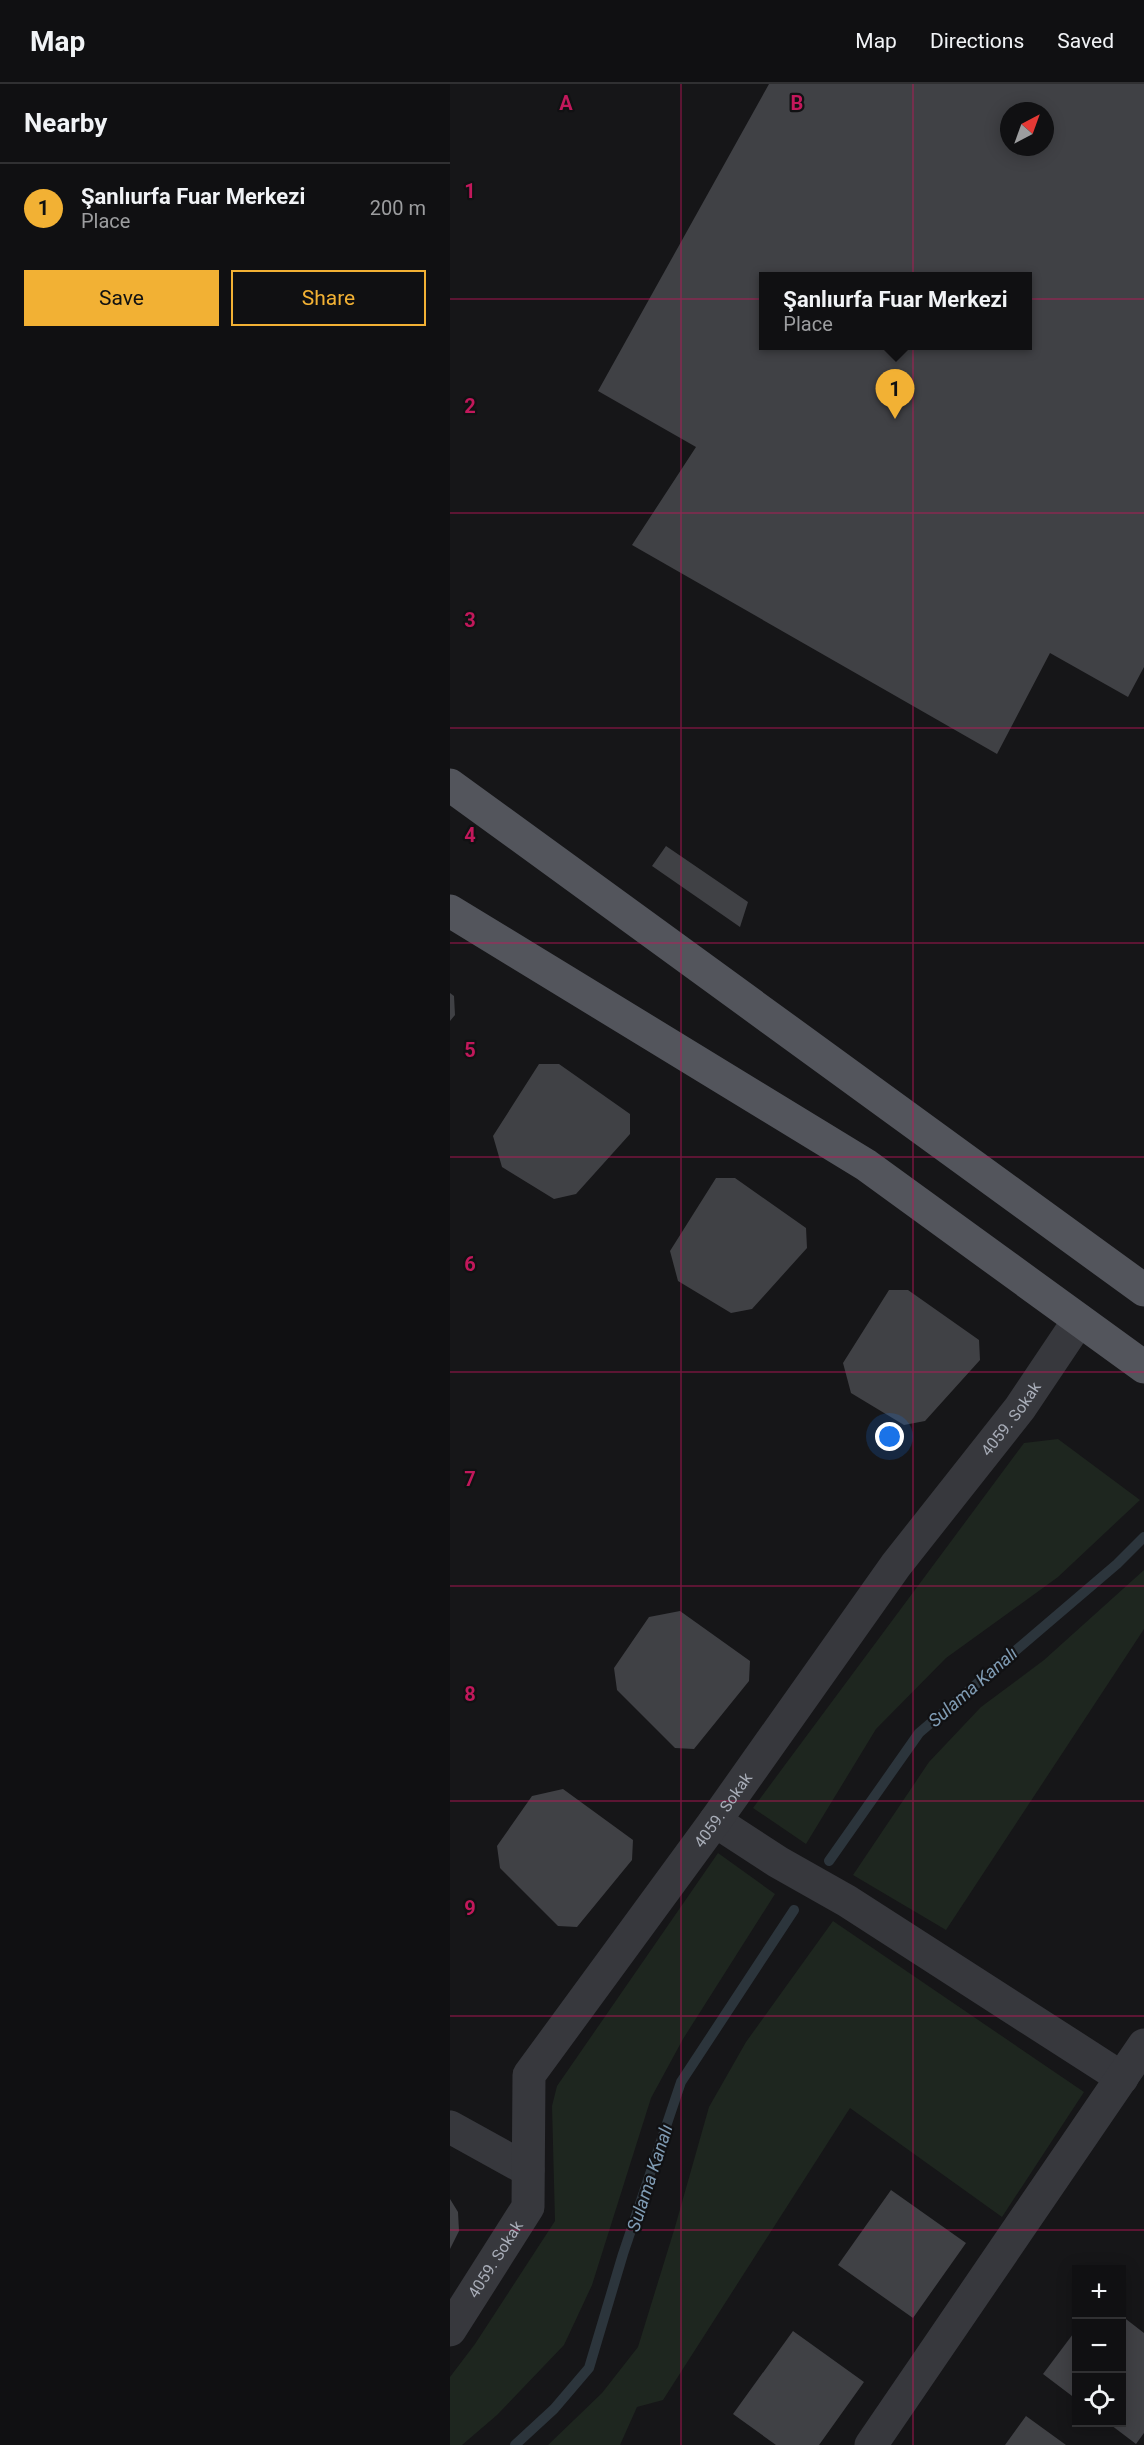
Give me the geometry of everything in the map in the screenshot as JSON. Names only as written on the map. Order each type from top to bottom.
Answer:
[{"type":"main road","points":[[450,785],[1144,1290]]},
{"type":"main road","points":[[450,911],[866,1165],[1144,1367]]},
{"type":"street","name":"4059. Sokak","points":[[450,2330],[528,2207],[529,2075],[715,1821],[896,1565],[1020,1408],[1079,1320]]},
{"type":"street","points":[[715,1821],[778,1862],[848,1901],[1122,2078]]},
{"type":"street","points":[[871,2445],[1144,2045]]},
{"type":"street","points":[[450,2127],[528,2170]]},
{"type":"shaded area","points":[[1058,1439],[1140,1500],[1058,1577],[946,1658],[876,1729],[806,1844],[753,1808],[1024,1443]]},
{"type":"shaded area","points":[[1144,1570],[1144,1629],[946,1930],[853,1875],[929,1762],[981,1707],[1044,1660]]},
{"type":"shaded area","points":[[718,1853],[775,1894],[683,2039],[651,2098],[592,2285],[564,2345],[497,2415],[462,2445],[450,2445],[450,2377],[475,2344],[555,2221],[552,2106],[557,2086]]},
{"type":"shaded area","points":[[833,1921],[1084,2092],[1002,2217],[850,2108],[663,2400],[637,2407],[620,2445],[548,2445],[602,2393],[638,2347],[709,2107],[746,2042]]},
{"type":"building","points":[[769,84],[1144,84],[1144,667],[1128,697],[1050,653],[997,754],[632,545],[696,447],[598,391]]},
{"type":"building","points":[[666,846],[748,902],[740,927],[652,866]]},
{"type":"building","points":[[450,993],[454,996],[455,1015],[450,1021]]},
{"type":"building","points":[[539,1064],[559,1064],[630,1114],[630,1134],[576,1194],[554,1199],[502,1167],[493,1136]]},
{"type":"building","points":[[716,1178],[735,1178],[806,1228],[807,1248],[752,1309],[731,1313],[678,1281],[670,1251]]},
{"type":"building","points":[[889,1290],[908,1290],[979,1340],[980,1360],[925,1421],[904,1425],[851,1393],[843,1363]]},
{"type":"building","points":[[680,1611],[750,1661],[749,1681],[694,1749],[675,1748],[617,1690],[614,1668],[649,1617]]},
{"type":"building","points":[[563,1789],[633,1840],[632,1860],[577,1927],[558,1926],[500,1868],[497,1846],[532,1796]]},
{"type":"building","points":[[891,2190],[966,2243],[913,2318],[838,2265]]},
{"type":"building","points":[[450,2199],[458,2212],[459,2231],[450,2249]]},
{"type":"building","points":[[1126,2319],[1144,2333],[1144,2433],[1136,2444],[1114,2427],[1126,2427]]},
{"type":"building","points":[[793,2331],[864,2382],[819,2445],[776,2445],[733,2414]]},
{"type":"building","points":[[1072,2335],[1072,2396],[1043,2374]]},
{"type":"building","points":[[1026,2416],[1066,2445],[1005,2445]]},
{"type":"waterway","name":"Sulama Kanalı","points":[[829,1861],[919,1733],[1117,1564],[1144,1537]]},
{"type":"waterway","name":"Sulama Kanalı","points":[[515,2445],[554,2409],[589,2368],[623,2254],[681,2082],[794,1910]]},
{"type":"place","name":"Şanlıurfa Fuar Merkezi","points":[[895,419]]}]
